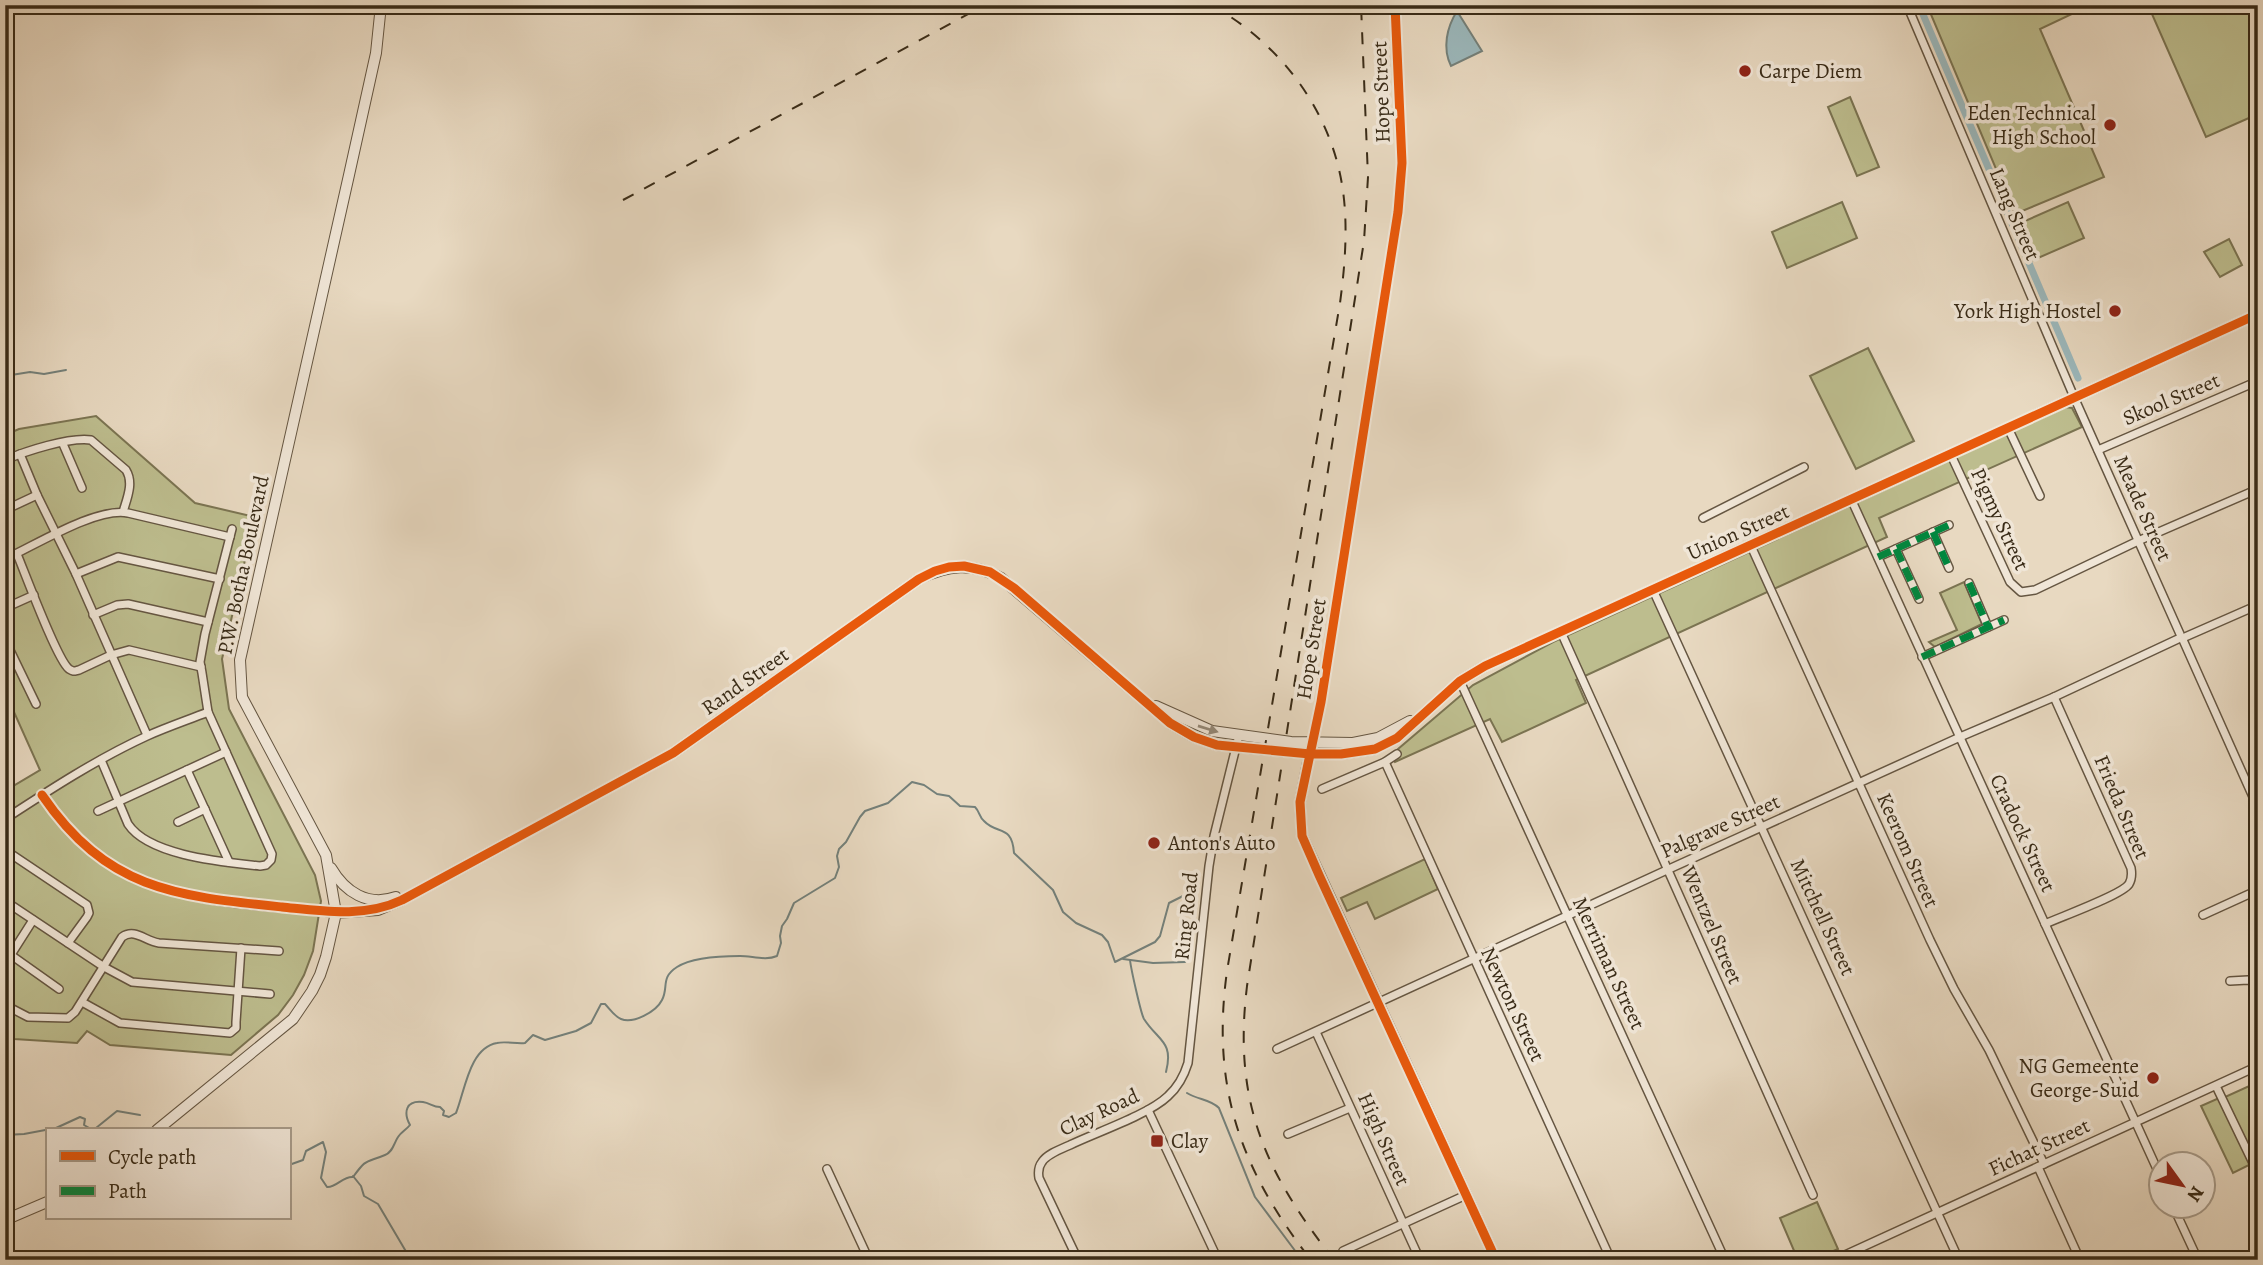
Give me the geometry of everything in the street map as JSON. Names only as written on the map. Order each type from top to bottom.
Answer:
[{"type":"street","name":"P.W. Botha Boulevard","points":[[159,1128],[293,1019],[320,975],[336,913],[321,845],[242,697],[240,660],[376,53],[381,5]]},
{"type":"street","name":"Hope Street","points":[[1395,5],[1402,163],[1398,212],[1321,702],[1300,802],[1302,836],[1496,1260]]},
{"type":"street","name":"Lang Street","points":[[1907,5],[2074,397]]},
{"type":"street","name":"Union Street","points":[[1237,748],[1310,754],[1341,754],[1375,749],[1397,738],[1460,681],[1485,666],[2258,314]]},
{"type":"street","name":"Skool Street","points":[[2098,450],[2258,381]]},
{"type":"street","name":"Meade Street","points":[[2074,397],[2258,808]]},
{"type":"street","points":[[2008,428],[2040,496]]},
{"type":"street","points":[[5,460],[20,454],[85,439],[91,440],[126,470],[131,482],[123,512]]},
{"type":"street","points":[[63,444],[82,488]]},
{"type":"street","points":[[20,454],[148,735]]},
{"type":"street","name":"Pigmy Street","points":[[1951,455],[2010,582],[2021,592],[2035,590],[2138,541]]},
{"type":"street","points":[[1703,518],[1804,467]]},
{"type":"street","points":[[2138,541],[2258,489]]},
{"type":"street","points":[[5,510],[37,495]]},
{"type":"street","name":"Cradock Street","points":[[1852,500],[2148,1152]]},
{"type":"street","points":[[5,559],[57,533],[104,514],[123,512],[232,533],[208,622],[201,667],[208,712],[272,857],[266,865],[193,858],[143,838],[131,828],[101,760]]},
{"type":"street","points":[[1878,557],[1949,525]]},
{"type":"street","points":[[1933,532],[1949,568]]},
{"type":"street","name":"Keerom Street","points":[[1751,546],[1948,976],[1989,1050],[2080,1260]]},
{"type":"street","points":[[1896,549],[1919,599]]},
{"type":"street","points":[[17,554],[55,646],[69,669],[79,670],[111,655],[130,650],[201,667]]},
{"type":"street","points":[[76,574],[118,557],[219,579]]},
{"type":"street","name":"Rand Street","points":[[336,913],[378,910],[402,900],[673,753],[919,579],[935,571],[964,566],[990,572],[1001,578],[1158,714],[1184,732],[1207,742],[1237,748]]},
{"type":"street","points":[[1969,583],[1988,627]]},
{"type":"street","name":"Mitchell Street","points":[[1653,590],[1959,1260]]},
{"type":"street","points":[[5,608],[34,596]]},
{"type":"street","points":[[93,615],[117,605],[128,604],[208,622]]},
{"type":"street","name":"Palgrave Street","points":[[1277,1049],[1858,783],[2258,605]]},
{"type":"street","points":[[1922,657],[2004,620]]},
{"type":"street","name":"Wentzel Street","points":[[1561,632],[1813,1195]]},
{"type":"street","points":[[5,640],[36,704]]},
{"type":"street","name":"Merriman Street","points":[[1460,681],[1725,1260]]},
{"type":"street","name":"Frieda Street","points":[[2045,924],[2118,892],[2129,884],[2132,876],[2131,868],[2054,697]]},
{"type":"street","name":"Rand Street","points":[[1145,701],[1199,727],[1239,736]]},
{"type":"street","points":[[5,819],[101,760],[148,735],[208,712]]},
{"type":"street","name":"Union Street","points":[[1239,736],[1353,743],[1370,740],[1417,718]]},
{"type":"street","name":"Ring Road","points":[[1167,1098],[1179,1084],[1188,1063],[1209,866],[1239,736]]},
{"type":"street","points":[[98,811],[226,752]]},
{"type":"street","points":[[1322,789],[1385,762],[1397,754]]},
{"type":"street","name":"Newton Street","points":[[1385,762],[1611,1260]]},
{"type":"street","points":[[187,770],[229,862]]},
{"type":"street","points":[[42,795],[56,816],[87,848],[132,877],[159,888],[215,900],[336,913]]},
{"type":"street","points":[[178,822],[205,809]]},
{"type":"street","points":[[5,850],[87,905],[89,913],[68,943]]},
{"type":"street","points":[[326,860],[343,885],[361,898],[382,901],[417,891]]},
{"type":"street","points":[[2203,915],[2258,890]]},
{"type":"street","points":[[5,901],[104,967],[132,982],[270,994]]},
{"type":"street","points":[[5,964],[33,920]]},
{"type":"street","points":[[5,1005],[28,1017],[64,1019],[72,1016],[122,937],[132,933],[150,942],[279,951]]},
{"type":"street","points":[[82,1002],[120,1023],[230,1033],[236,1028],[241,948]]},
{"type":"street","points":[[11,955],[59,989]]},
{"type":"street","points":[[2230,981],[2258,983]]},
{"type":"street","name":"High Street","points":[[1317,1032],[1420,1260]]},
{"type":"street","name":"Fichat Street","points":[[1834,1260],[2258,1066]]},
{"type":"street","points":[[2216,1086],[2254,1166]]},
{"type":"street","name":"Clay Road","points":[[1078,1260],[1039,1178],[1039,1166],[1046,1157],[1148,1110],[1167,1098]]},
{"type":"street","points":[[1288,1134],[1350,1108]]},
{"type":"street","points":[[1148,1110],[1218,1260]]},
{"type":"street","points":[[827,1169],[869,1260]]},
{"type":"street","points":[[1343,1251],[1466,1195]]},
{"type":"street","points":[[5,1220],[46,1202]]},
{"type":"street","points":[[2180,1220],[2199,1260]]},
{"type":"green space","points":[[1927,5],[2071,5],[2074,13],[2040,29],[2104,177],[2015,214]]},
{"type":"green space","points":[[2148,5],[2258,5],[2258,114],[2206,137]]},
{"type":"green space","points":[[1850,97],[1879,167],[1857,176],[1828,107]]},
{"type":"green space","points":[[1842,202],[1857,238],[1787,268],[1772,232]]},
{"type":"green space","points":[[2068,202],[2084,238],[2031,261],[2016,225]]},
{"type":"green space","points":[[2229,239],[2242,265],[2220,277],[2204,252]]},
{"type":"green space","points":[[1868,348],[1914,441],[1856,469],[1810,376]]},
{"type":"green space","points":[[2065,407],[2072,408],[2082,427],[1879,518],[1887,537],[1576,680],[1586,703],[1502,742],[1490,719],[1395,762],[1391,755],[1473,685],[1553,642]]},
{"type":"green space","points":[[96,416],[195,503],[255,517],[222,659],[229,709],[315,875],[321,901],[313,951],[293,995],[278,1015],[231,1055],[110,1045],[87,1031],[77,1043],[14,1039],[5,1033],[5,809],[9,799],[5,791],[40,770],[5,692],[5,435],[19,429]]},
{"type":"green space","points":[[1964,582],[1982,624],[1935,647],[1929,642],[1957,630],[1940,593]]},
{"type":"green space","points":[[1425,859],[1438,889],[1375,919],[1367,902],[1347,911],[1341,898]]},
{"type":"green space","points":[[2258,1082],[2258,1168],[2225,1097]]},
{"type":"green space","points":[[2219,1098],[2251,1164],[2233,1173],[2201,1106]]},
{"type":"green space","points":[[1817,1202],[1838,1249],[1813,1260],[1798,1260],[1780,1218]]},
{"type":"water","points":[[1457,11],[1482,51],[1451,66],[1447,38]]},
{"type":"waterway","points":[[1919,5],[2078,378]]},
{"type":"waterway","points":[[5,376],[66,370]]},
{"type":"waterway","points":[[290,1165],[303,1160],[306,1151],[323,1142],[326,1152],[321,1178],[327,1187],[333,1186],[353,1177],[367,1162],[390,1152],[399,1135],[410,1125],[407,1111],[413,1103],[423,1102],[440,1107],[444,1111],[443,1115],[449,1117],[456,1113],[469,1072],[480,1053],[488,1047],[500,1042],[525,1043],[533,1035],[545,1040],[576,1031],[591,1023],[601,1004],[605,1004],[621,1019],[632,1020],[644,1016],[662,1000],[668,975],[677,967],[691,961],[724,956],[777,956],[782,926],[794,903],[835,878],[839,867],[839,849],[860,817],[865,811],[888,803],[912,782],[924,785],[937,794],[949,796],[960,806],[975,807],[989,825],[1007,834],[1013,844],[1014,853],[1053,890],[1063,912],[1076,923],[1102,935],[1108,942],[1115,962],[1155,942],[1160,936],[1169,903],[1187,894],[1192,884]]},
{"type":"waterway","points":[[1123,959],[1153,963],[1185,962]]},
{"type":"waterway","points":[[1130,960],[1144,1019],[1166,1047],[1166,1072]]},
{"type":"waterway","points":[[1187,1093],[1219,1108],[1255,1197],[1302,1260]]},
{"type":"waterway","points":[[96,1128],[117,1111],[140,1115]]},
{"type":"waterway","points":[[56,1128],[80,1117],[85,1119],[84,1125],[89,1128]]},
{"type":"waterway","points":[[5,1135],[46,1130]]},
{"type":"waterway","points":[[353,1176],[361,1186],[364,1196],[378,1204],[411,1260]]},
{"type":"railway","points":[[623,200],[985,5]]},
{"type":"railway","points":[[1211,5],[1259,39],[1299,82],[1315,107],[1327,134],[1337,162],[1345,205],[1345,247],[1340,303],[1227,971],[1223,1013],[1223,1052],[1236,1125],[1266,1193],[1311,1260]]},
{"type":"railway","points":[[1334,1260],[1289,1196],[1259,1133],[1250,1100],[1245,1065],[1244,1027],[1247,986],[1364,241],[1368,177],[1361,5]]},
{"type":"marked path","points":[[1878,557],[1949,525]]},
{"type":"marked path","points":[[1933,532],[1949,568]]},
{"type":"marked path","points":[[1896,549],[1919,599]]},
{"type":"marked path","points":[[1969,583],[1988,627]]},
{"type":"marked path","points":[[1922,657],[2004,620]]},
{"type":"cycle path","points":[[1395,5],[1402,163],[1398,212],[1321,702],[1300,802],[1302,836],[1496,1260]]},
{"type":"cycle path","points":[[42,795],[67,827],[92,851],[118,869],[176,892],[312,910],[343,912],[388,906],[673,753],[919,579],[935,571],[964,566],[990,572],[1014,588],[1170,723],[1194,737],[1217,745],[1310,754],[1341,754],[1375,749],[1397,738],[1460,681],[1485,666],[2258,314]]},
{"type":"place","name":"Carpe Diem","points":[[1745,71]]},
{"type":"place","name":"Eden Technical High School","points":[[2110,125]]},
{"type":"place","name":"York High Hostel","points":[[2115,311]]},
{"type":"place","name":"Anton's Auto","points":[[1154,843]]},
{"type":"place","name":"NG Gemeente George-Suid","points":[[2153,1078]]},
{"type":"place","name":"Clay","points":[[1157,1141]]}]
